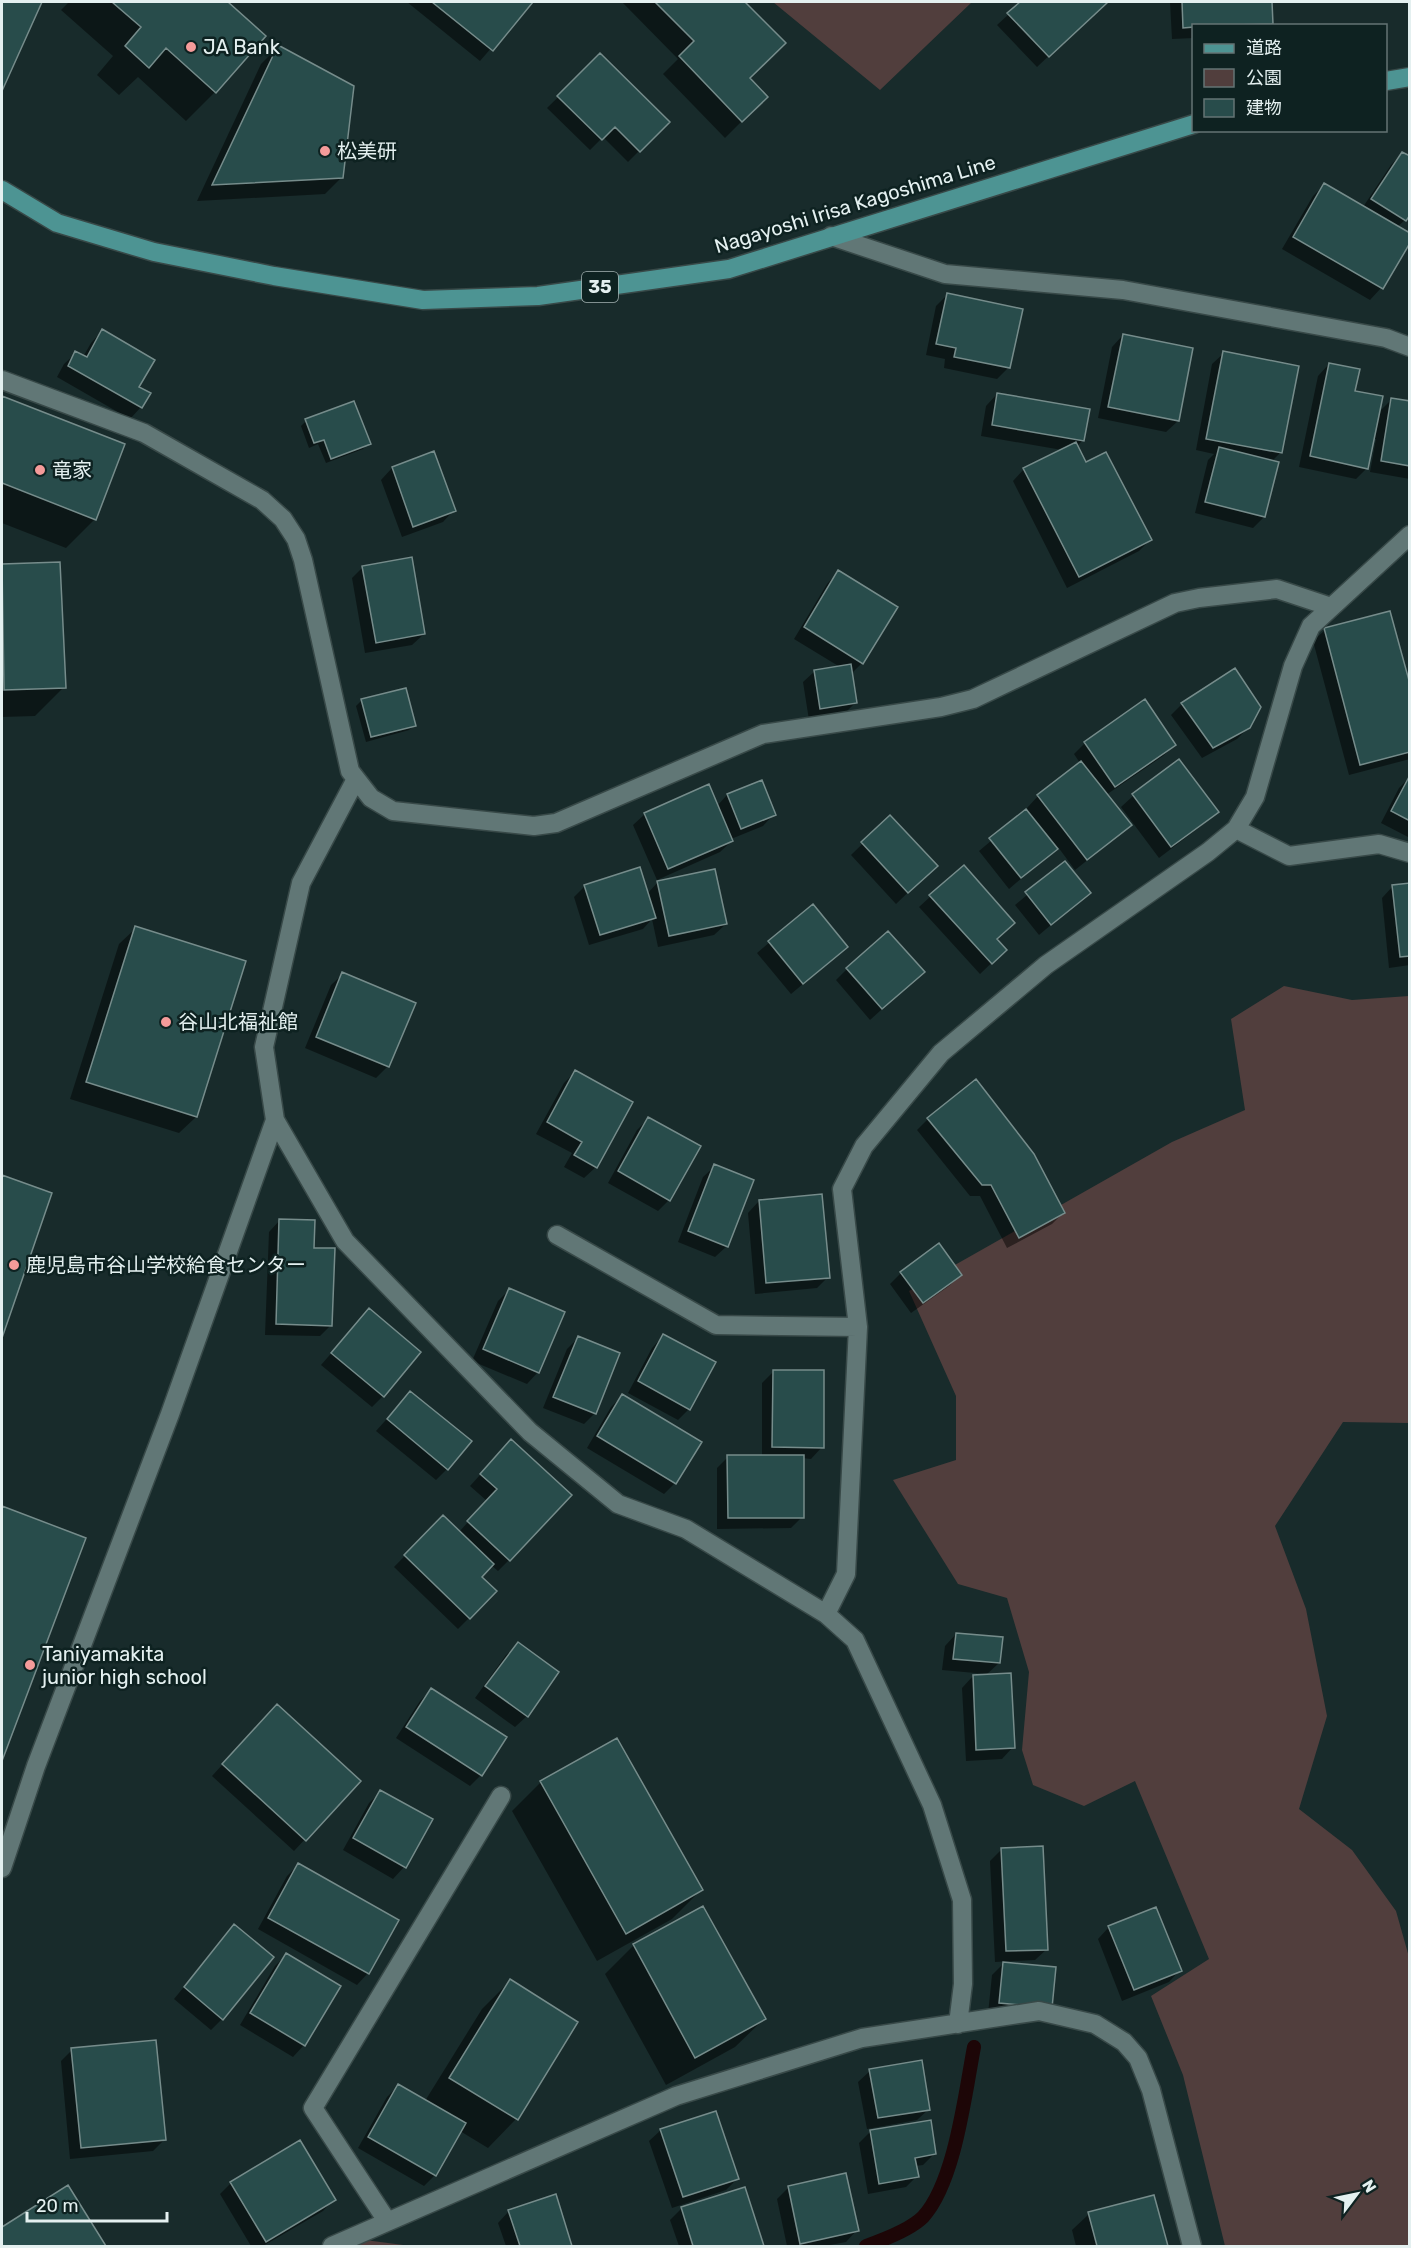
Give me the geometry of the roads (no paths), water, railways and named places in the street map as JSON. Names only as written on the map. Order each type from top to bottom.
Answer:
[{"type":"main road","points":[[1387,81],[1410,77]]},
{"type":"main road","name":"Nagayoshi Irisa Kagoshima Line","points":[[2,190],[57,223],[154,252],[274,276],[423,300],[538,296],[729,269],[1192,125]]},
{"type":"street","points":[[831,236],[945,274],[1123,290],[1386,338],[1410,347]]},
{"type":"street","points":[[2,380],[144,433],[261,500],[283,519],[296,539],[303,560],[350,771],[371,798],[393,811],[534,826],[555,823],[763,734],[941,707],[973,699],[1175,603],[1199,598],[1277,590],[1331,607]]},
{"type":"street","points":[[826,1614],[846,1574],[858,1328],[842,1189],[864,1146],[941,1053],[1046,965],[1208,852],[1236,829],[1255,797],[1293,666],[1311,627],[1410,535]]},
{"type":"street","points":[[356,779],[301,883],[264,1047],[275,1120],[345,1241],[530,1432],[618,1504],[686,1529],[826,1614],[855,1640],[933,1805],[962,1900],[963,1984],[958,2024]]},
{"type":"street","points":[[1236,829],[1289,856],[1378,844],[1410,853]]},
{"type":"street","points":[[2,1868],[36,1766],[170,1414],[275,1120]]},
{"type":"street","points":[[557,1235],[716,1325],[858,1328]]},
{"type":"street","points":[[387,2221],[313,2108],[501,1796]]},
{"type":"street","points":[[332,2247],[676,2096],[862,2038],[1039,2012],[1095,2024],[1124,2042],[1138,2058],[1150,2090],[1192,2247]]},
{"type":"waterway","points":[[866,2246],[911,2226],[923,2217],[934,2202],[951,2160],[974,2047]]},
{"type":"place","name":"JA Bank","points":[[191,47]]},
{"type":"place","name":"松美研","points":[[325,151]]},
{"type":"place","name":"竜家","points":[[40,470]]},
{"type":"place","name":"谷山北福祉館","points":[[166,1022]]},
{"type":"place","name":"鹿児島市谷山学校給食センター","points":[[14,1265]]},
{"type":"place","name":"Taniyamakita junior high school","points":[[30,1665]]}]
